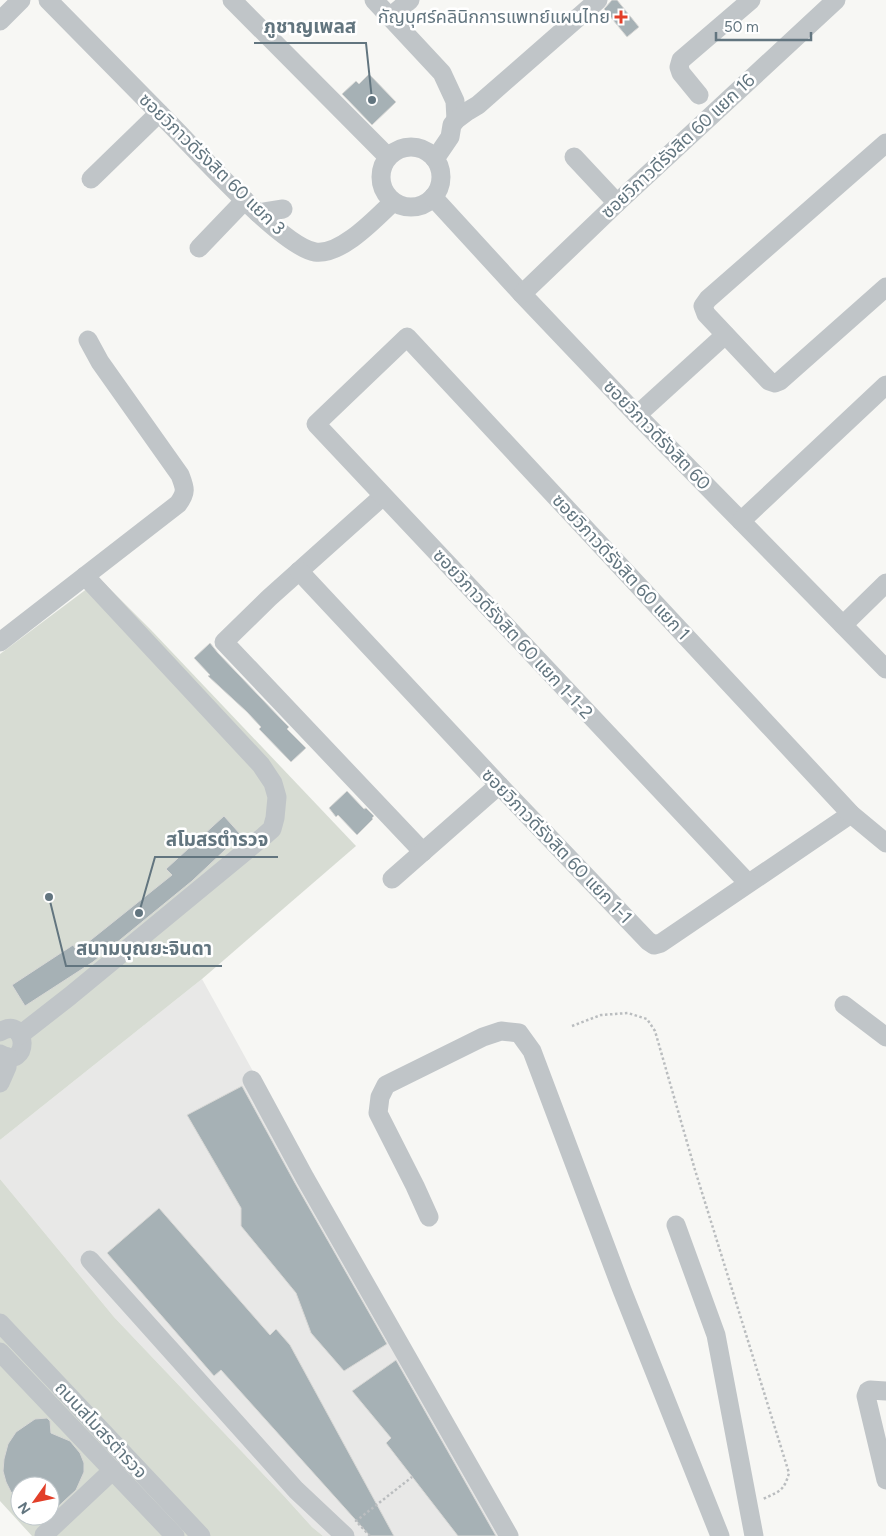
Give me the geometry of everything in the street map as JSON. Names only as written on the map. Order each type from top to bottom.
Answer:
[{"type":"street","points":[[0,22],[21,0]]},
{"type":"street","name":"ซอยวิภาวดีรังสิต 60 แยก 3","points":[[48,0],[251,207],[299,246],[316,252],[333,250],[357,234],[393,202]]},
{"type":"street","points":[[232,0],[388,157]]},
{"type":"street","points":[[374,0],[442,73],[455,101],[456,120]]},
{"type":"street","points":[[390,17],[410,0]]},
{"type":"street","points":[[435,159],[450,137],[452,125],[456,120],[478,105],[598,0]]},
{"type":"street","points":[[699,95],[681,73],[679,67],[681,60],[751,0]]},
{"type":"street","name":"ซอยวิภาวดีรังสิต 60 แยก 16","points":[[522,294],[616,203],[836,0]]},
{"type":"street","points":[[91,179],[159,113]]},
{"type":"street","points":[[886,143],[702,306],[706,314],[725,336],[769,381],[775,383],[780,381],[886,287]]},
{"type":"street","points":[[412,147],[428,152],[435,159],[440,168],[441,178],[439,188],[427,203],[419,206],[401,206],[393,202],[386,195],[380,176],[382,166],[388,157],[394,151],[412,147]]},
{"type":"street","points":[[574,157],[616,203]]},
{"type":"street","name":"ซอยวิภาวดีรังสิต 60","points":[[433,197],[637,415],[886,669]]},
{"type":"street","points":[[199,248],[251,207],[283,209]]},
{"type":"street","points":[[637,415],[725,336]]},
{"type":"street","name":"ซอยวิภาวดีรังสิต 60 แยก 1","points":[[356,386],[407,338],[851,814],[886,844]]},
{"type":"street","points":[[0,642],[178,504],[184,496],[185,486],[180,475],[100,362],[88,340]]},
{"type":"street","points":[[741,522],[886,385]]},
{"type":"street","name":"ซอยวิภาวดีรังสิต 60 แยก 1-1-2","points":[[356,386],[316,424],[748,883]]},
{"type":"street","points":[[383,496],[269,598],[224,642],[423,852]]},
{"type":"street","name":"ซอยวิภาวดีรังสิต 60 แยก 1-1","points":[[299,571],[499,785],[648,941],[654,945],[661,943],[851,814]]},
{"type":"street","points":[[20,1035],[264,836],[272,829],[275,818],[277,797],[273,783],[261,765],[84,576]]},
{"type":"street","points":[[843,625],[886,583]]},
{"type":"street","points":[[392,879],[499,785]]},
{"type":"street","points":[[844,1005],[886,1037]]},
{"type":"street","points":[[0,1032],[13,1030],[20,1035],[23,1043],[18,1054],[4,1056],[7,1067],[0,1083]]},
{"type":"street","points":[[429,1216],[378,1113],[380,1096],[386,1085],[484,1037],[501,1031],[519,1033],[532,1051],[622,1290],[720,1536]]},
{"type":"street","points":[[252,1080],[305,1178],[509,1536]]},
{"type":"street","points":[[676,1225],[716,1335],[754,1536]]},
{"type":"street","points":[[90,1260],[296,1490],[345,1536]]},
{"type":"street","name":"ถนนสโมสรตำรวจ","points":[[0,1323],[201,1536]]},
{"type":"street","name":"ถนนสโมสรตำรวจ","points":[[0,1352],[175,1536]]},
{"type":"street","points":[[886,1391],[870,1390],[866,1396],[886,1480]]},
{"type":"street","points":[[44,1535],[113,1470]]},
{"type":"path","points":[[572,1026],[601,1016],[628,1014],[646,1019],[656,1031],[695,1170],[789,1473],[785,1485],[777,1492],[749,1505]]},
{"type":"path","points":[[370,1536],[356,1521],[412,1476]]},
{"type":"shaded area","points":[[100,579],[151,630],[356,846],[202,979],[0,1140],[0,654]]},
{"type":"shaded area","points":[[202,979],[510,1536],[323,1536],[312,1527],[114,1317],[0,1179],[0,1140]]},
{"type":"shaded area","points":[[0,1179],[114,1317],[312,1527],[323,1536],[32,1536],[23,1526],[60,1526],[60,1476],[10,1476],[10,1512],[0,1501]]},
{"type":"building","name":"กัญบุศร์คลินิกการแพทย์แผนไทย","points":[[612,0],[617,0],[639,27],[627,37],[604,9]]},
{"type":"building","points":[[369,74],[396,102],[372,125],[342,94],[356,81],[359,84]]},
{"type":"building","points":[[210,643],[289,727],[287,729],[306,748],[291,762],[259,729],[261,727],[247,712],[208,676],[210,675],[194,658]]},
{"type":"building","points":[[347,791],[364,809],[366,808],[374,816],[357,835],[338,815],[336,817],[329,808]]},
{"type":"building","points":[[224,816],[241,835],[192,881],[93,962],[25,1006],[12,985],[73,945],[77,951],[172,875],[166,869]]},
{"type":"building","points":[[242,1086],[387,1344],[344,1371],[311,1333],[296,1293],[241,1226],[241,1208],[187,1115]]},
{"type":"building","points":[[159,1208],[270,1335],[276,1329],[290,1345],[394,1536],[370,1536],[221,1370],[214,1376],[107,1253]]},
{"type":"building","points":[[396,1360],[496,1536],[458,1536],[386,1443],[391,1438],[352,1391]]},
{"type":"building","points":[[47,1418],[50,1421],[51,1433],[70,1441],[80,1453],[84,1463],[84,1472],[76,1490],[60,1505],[60,1476],[10,1476],[10,1490],[6,1482],[3,1471],[8,1444],[16,1432],[35,1419]]},
{"type":"place","name":"กัญบุศร์คลินิกการแพทย์แผนไทย","points":[[621,17]]},
{"type":"place","name":"ภูชาญเพลส","points":[[372,100]]},
{"type":"place","name":"สนามบุณยะจินดา","points":[[49,897]]},
{"type":"place","name":"สโมสรตำรวจ","points":[[139,913]]}]
